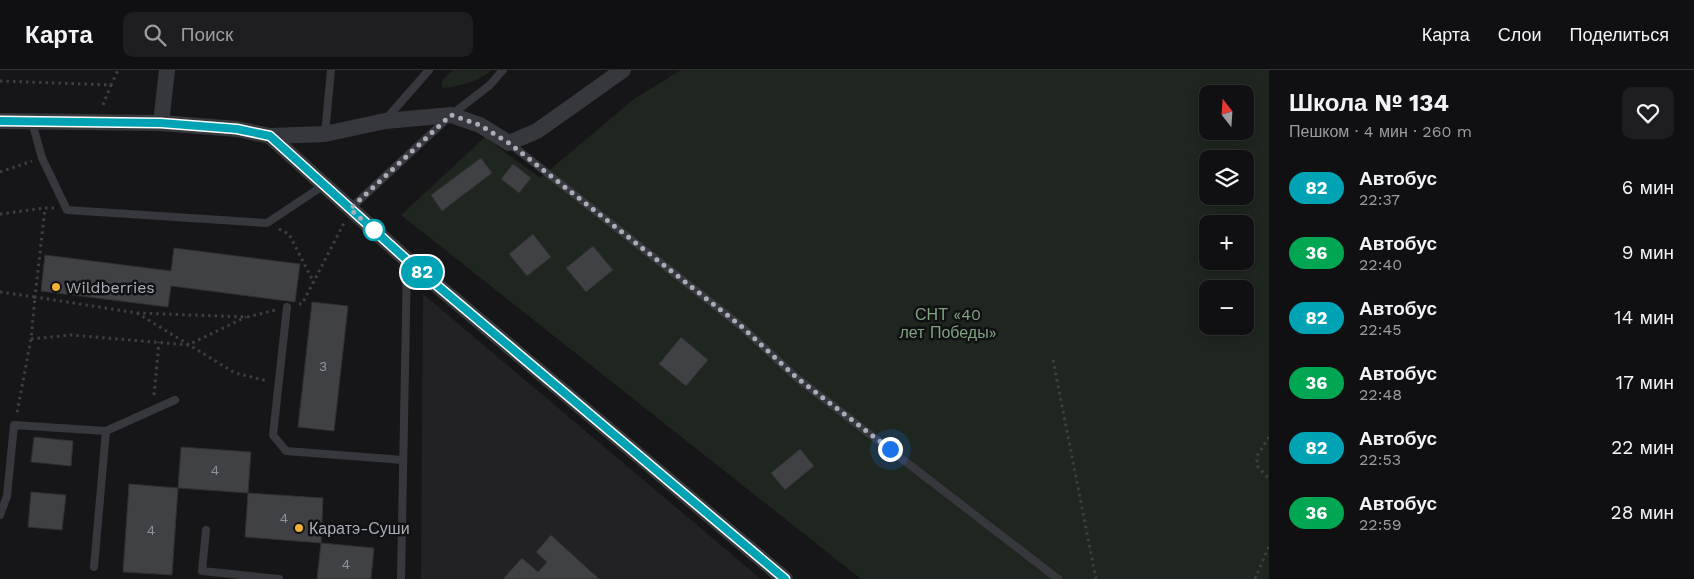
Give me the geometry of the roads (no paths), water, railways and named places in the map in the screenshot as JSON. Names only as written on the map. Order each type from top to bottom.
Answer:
[{"type":"street","points":[[161,123],[167,70]]},
{"type":"street","points":[[0,121],[161,123],[237,129],[270,136],[325,134],[385,121],[451,115],[480,125],[509,143],[537,130],[623,70]]},
{"type":"street","points":[[270,136],[407,260],[785,579]]},
{"type":"lane","points":[[325,134],[332,70]]},
{"type":"lane","points":[[385,121],[429,70]]},
{"type":"lane","points":[[350,209],[451,115],[490,85],[503,70]]},
{"type":"lane","points":[[32,122],[42,158],[67,210],[267,223],[324,185]]},
{"type":"lane","points":[[509,143],[741,326],[797,378],[1058,579]]},
{"type":"lane","points":[[401,579],[407,260]]},
{"type":"lane","points":[[287,307],[273,434],[286,451],[403,460]]},
{"type":"lane","points":[[0,515],[7,496],[14,425],[106,431],[175,400]]},
{"type":"lane","points":[[94,567],[106,431]]},
{"type":"lane","points":[[206,530],[202,571],[216,576],[280,579]]},
{"type":"place","name":"Wildberries","points":[[56,287]]},
{"type":"place","name":"Каратэ-Суши","points":[[299,528]]},
{"type":"park label","name":"СНТ «40 лет Победы»","points":[[948,323]]}]
